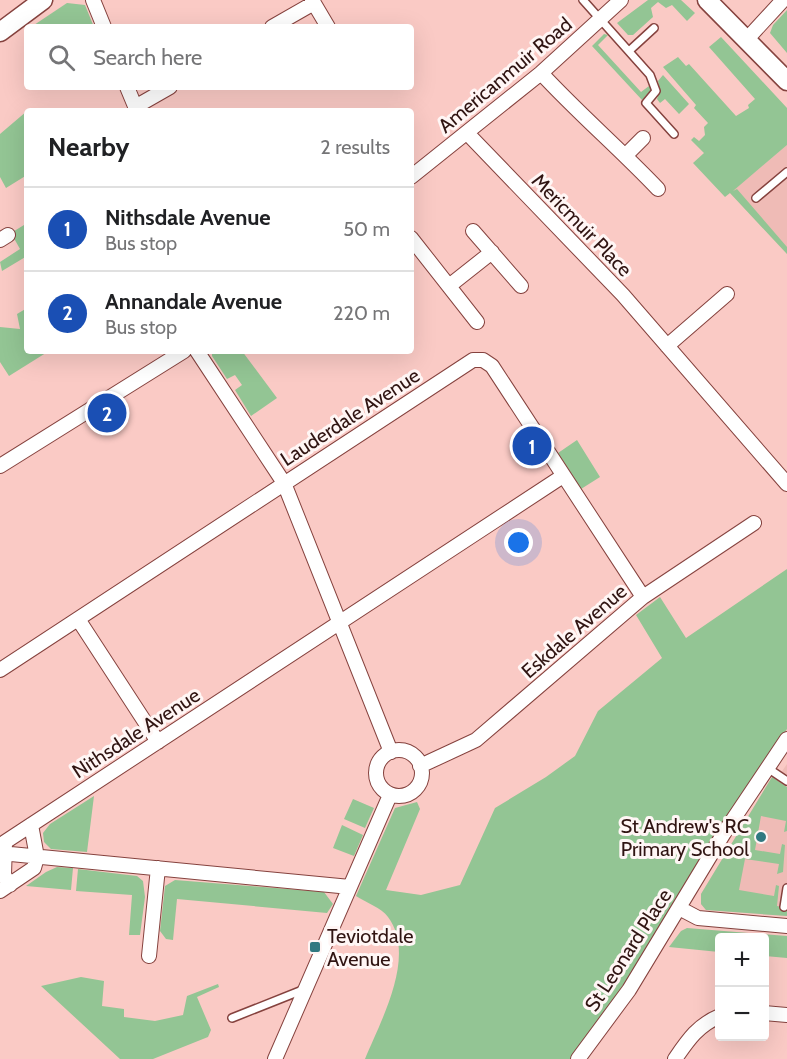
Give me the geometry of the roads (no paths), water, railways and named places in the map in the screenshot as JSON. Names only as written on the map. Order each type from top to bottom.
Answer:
[{"type":"street","points":[[0,32],[44,0]]},
{"type":"street","points":[[93,0],[103,24]]},
{"type":"street","name":"Americanmuir Road","points":[[414,175],[542,73],[621,0]]},
{"type":"street","points":[[707,0],[748,38],[787,81]]},
{"type":"street","points":[[748,38],[783,0]]},
{"type":"street","points":[[277,24],[313,1],[326,24]]},
{"type":"street","points":[[542,73],[587,122],[608,137],[658,189]]},
{"type":"street","points":[[128,90],[136,108]]},
{"type":"street","points":[[138,108],[165,90]]},
{"type":"street","name":"Mericmuir Place","points":[[467,133],[623,296],[787,484]]},
{"type":"street","points":[[626,155],[643,138]]},
{"type":"street","points":[[473,231],[521,286]]},
{"type":"street","points":[[414,242],[477,322]]},
{"type":"street","points":[[449,286],[492,252]]},
{"type":"street","points":[[667,346],[727,294]]},
{"type":"street","points":[[0,466],[178,354]]},
{"type":"street","points":[[199,354],[284,483],[391,752]]},
{"type":"street","name":"Lauderdale Avenue","points":[[0,670],[473,360],[483,360],[492,366],[643,597]]},
{"type":"street","name":"Nithsdale Avenue","points":[[2,853],[5,842],[563,477]]},
{"type":"street","name":"Eskdale Avenue","points":[[420,766],[459,749],[494,727],[643,597],[754,523]]},
{"type":"street","points":[[78,619],[158,742]]},
{"type":"street","name":"St Leonard Place","points":[[578,1059],[629,990],[766,767],[787,739]]},
{"type":"street","points":[[405,751],[412,754],[420,766],[422,773],[417,787],[405,795],[390,795],[378,784],[376,769],[384,756],[391,752],[405,751]]},
{"type":"street","points":[[275,1059],[390,795]]},
{"type":"street","points":[[5,888],[34,868],[37,857],[31,825]]},
{"type":"street","points":[[5,888],[2,853],[350,887]]},
{"type":"street","points":[[149,956],[158,868]]},
{"type":"street","points":[[679,908],[698,918],[787,926]]},
{"type":"street","points":[[769,1014],[787,1016]]},
{"type":"street","points":[[675,1059],[691,1035],[706,1022],[715,1018]]},
{"type":"lane","points":[[583,0],[650,75],[656,91],[646,103],[674,134]]},
{"type":"lane","points":[[629,51],[654,28]]},
{"type":"lane","points":[[756,198],[787,172]]},
{"type":"lane","points":[[766,767],[787,781]]},
{"type":"lane","points":[[784,907],[787,888]]},
{"type":"lane","points":[[232,1018],[305,989]]},
{"type":"place","name":"Annandale Avenue","points":[[107,413]]},
{"type":"place","name":"Nithsdale Avenue","points":[[532,446]]},
{"type":"place","name":"St Andrew's RC Primary School","points":[[761,837]]},
{"type":"place","name":"Teviotdale Avenue","points":[[315,947]]}]
